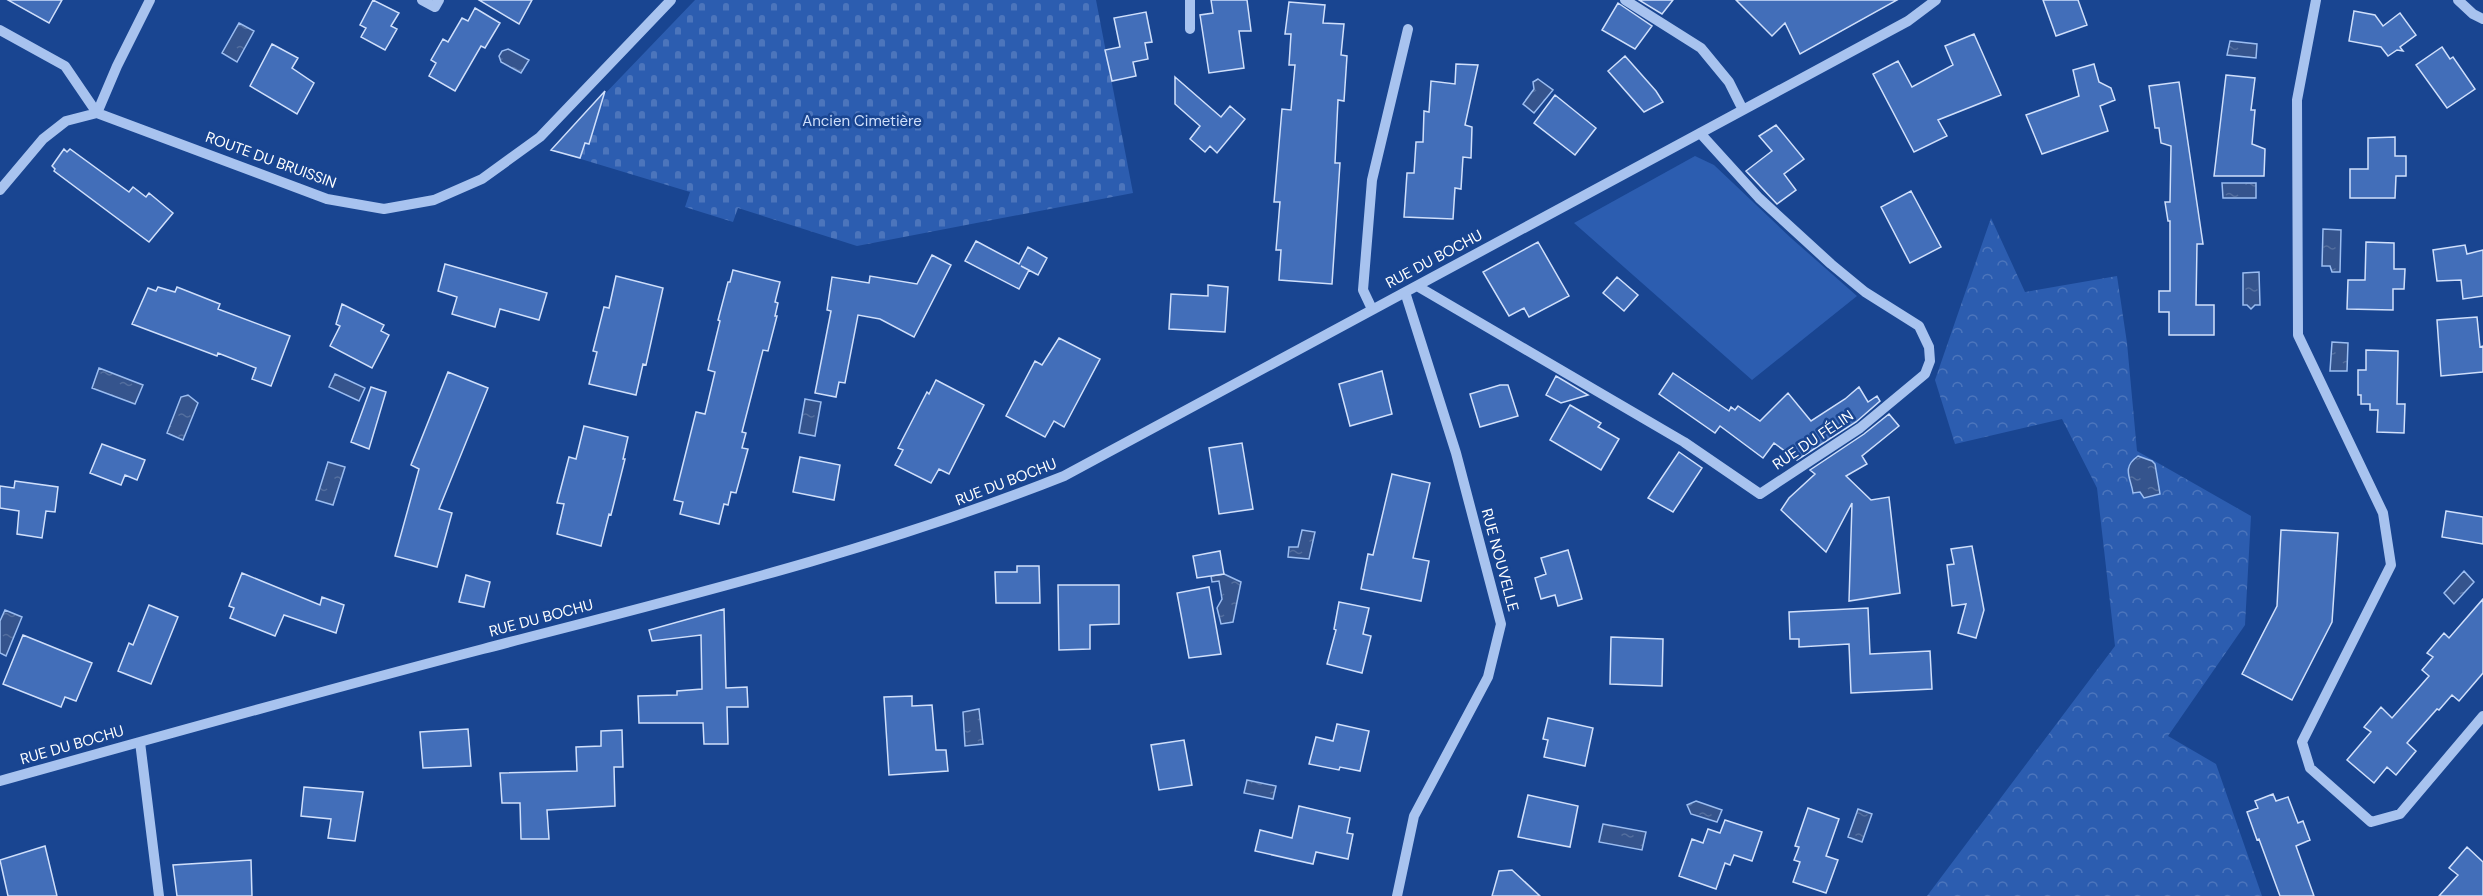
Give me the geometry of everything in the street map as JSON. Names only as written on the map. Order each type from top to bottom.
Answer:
[{"type":"street","points":[[97,112],[150,0]]},
{"type":"street","points":[[422,0],[437,4]]},
{"type":"street","name":"ROUTE DU BRUISSIN","points":[[97,112],[327,199],[384,209],[434,200],[482,179],[540,137],[671,0]]},
{"type":"street","points":[[1190,0],[1190,29]]},
{"type":"street","points":[[1625,0],[1701,48],[1729,82],[1743,110]]},
{"type":"street","name":"RUE DU BOCHU","points":[[0,781],[310,694],[726,586],[979,510],[1064,476],[1908,21],[1936,0]]},
{"type":"street","points":[[2316,0],[2297,100],[2298,335],[2383,513],[2391,565],[2302,742],[2310,768],[2371,822],[2400,814],[2483,717]]},
{"type":"street","points":[[2458,0],[2473,14],[2483,19]]},
{"type":"street","points":[[1372,309],[1364,290],[1372,180],[1408,29]]},
{"type":"street","points":[[0,30],[65,66],[97,112]]},
{"type":"street","points":[[0,190],[43,139],[66,121],[97,112]]},
{"type":"street","name":"RUE DU FÉLIN","points":[[1417,286],[1684,442],[1760,494],[1860,428],[1925,374],[1929,361],[1929,347],[1919,326],[1865,292],[1831,264],[1759,198],[1700,133]]},
{"type":"street","name":"RUE NOUVELLE","points":[[1397,896],[1414,816],[1488,676],[1501,624],[1456,453],[1405,292]]},
{"type":"street","points":[[140,742],[159,896]]},
{"type":"green space","name":"Ancien Cimetière","points":[[695,0],[1096,0],[1133,193],[857,246],[738,208],[733,222],[685,207],[690,192],[551,150]]},
{"type":"green space","points":[[1695,156],[1714,165],[1791,238],[1857,296],[1752,380],[1574,223]]},
{"type":"green space","points":[[1991,218],[2025,292],[2117,276],[2127,343],[2137,451],[2251,516],[2245,625],[2168,736],[2216,764],[2262,896],[1927,896],[2115,646],[2097,488],[2062,419],[1955,444],[1935,380]]},
{"type":"water","points":[[239,23],[254,31],[237,62],[222,53]]},
{"type":"water","points":[[2230,41],[2257,44],[2256,58],[2227,55]]},
{"type":"water","points":[[508,49],[529,60],[521,73],[501,62],[499,56],[502,51]]},
{"type":"water","points":[[1538,79],[1553,90],[1534,113],[1523,104],[1534,89],[1533,82]]},
{"type":"water","points":[[2222,183],[2256,183],[2256,198],[2223,198]]},
{"type":"water","points":[[2323,229],[2341,230],[2340,272],[2332,272],[2330,266],[2322,266]]},
{"type":"water","points":[[2259,272],[2260,305],[2255,305],[2251,309],[2243,305],[2243,273]]},
{"type":"water","points":[[2332,342],[2348,343],[2347,371],[2330,371]]},
{"type":"water","points":[[99,368],[143,385],[135,404],[92,388]]},
{"type":"water","points":[[335,374],[365,388],[359,401],[329,387]]},
{"type":"water","points":[[188,395],[198,403],[183,440],[167,433],[181,397]]},
{"type":"water","points":[[805,399],[821,402],[815,436],[799,433]]},
{"type":"water","points":[[2138,456],[2155,464],[2160,494],[2144,498],[2140,492],[2133,493],[2128,469]]},
{"type":"water","points":[[328,462],[345,467],[333,505],[316,500]]},
{"type":"water","points":[[1302,530],[1315,532],[1309,559],[1288,557],[1289,547],[1298,547]]},
{"type":"water","points":[[2464,571],[2474,582],[2454,604],[2444,593]]},
{"type":"water","points":[[1224,574],[1241,582],[1233,622],[1221,624],[1217,608],[1222,599],[1219,581],[1212,582],[1211,576]]},
{"type":"water","points":[[5,610],[22,617],[6,656],[0,653],[0,621]]},
{"type":"water","points":[[979,709],[983,744],[965,746],[963,712]]},
{"type":"water","points":[[1247,780],[1276,786],[1273,799],[1244,793]]},
{"type":"water","points":[[1696,801],[1722,810],[1717,822],[1691,814],[1687,805]]},
{"type":"water","points":[[1858,809],[1872,814],[1862,842],[1848,837]]},
{"type":"water","points":[[1603,824],[1646,832],[1642,850],[1599,842]]},
{"type":"building","points":[[8,0],[62,0],[49,23]]},
{"type":"building","points":[[373,0],[399,13],[391,26],[397,29],[385,50],[361,37],[366,28],[360,25]]},
{"type":"building","points":[[479,0],[532,0],[519,24]]},
{"type":"building","points":[[1211,0],[1247,0],[1251,31],[1239,31],[1244,68],[1209,73],[1200,15],[1213,13]]},
{"type":"building","points":[[1639,0],[1673,0],[1662,14]]},
{"type":"building","points":[[1736,0],[1897,0],[1800,54],[1785,23],[1772,36]]},
{"type":"building","points":[[2043,0],[2078,0],[2087,25],[2056,36]]},
{"type":"building","points":[[1289,2],[1325,5],[1323,23],[1344,24],[1341,55],[1347,56],[1344,101],[1338,100],[1335,163],[1340,163],[1332,284],[1279,280],[1281,250],[1276,250],[1280,202],[1274,202],[1282,109],[1291,110],[1295,65],[1289,65],[1291,34],[1285,34]]},
{"type":"building","points":[[1618,3],[1652,26],[1635,49],[1602,30]]},
{"type":"building","points":[[475,8],[500,23],[485,48],[481,46],[455,91],[429,76],[436,63],[431,60],[443,39],[448,42],[462,18],[468,21]]},
{"type":"building","points":[[2354,11],[2375,15],[2383,26],[2400,13],[2416,35],[2400,47],[2403,51],[2397,50],[2388,56],[2381,47],[2349,41]]},
{"type":"building","points":[[1146,12],[1152,42],[1145,43],[1148,59],[1133,62],[1136,76],[1112,81],[1105,50],[1120,47],[1114,18]]},
{"type":"building","points":[[1974,34],[2001,95],[1938,120],[1947,136],[1914,152],[1873,74],[1898,61],[1912,87],[1953,65],[1945,46]]},
{"type":"building","points":[[272,44],[298,58],[292,68],[314,83],[297,114],[250,86]]},
{"type":"building","points":[[2442,47],[2450,59],[2453,57],[2475,89],[2447,108],[2416,65]]},
{"type":"building","points":[[1625,56],[1663,102],[1644,112],[1608,71]]},
{"type":"building","points":[[1456,64],[1478,65],[1465,125],[1472,127],[1471,158],[1463,157],[1461,189],[1455,188],[1453,219],[1404,217],[1407,173],[1414,173],[1416,142],[1423,142],[1424,111],[1429,112],[1431,81],[1455,84]]},
{"type":"building","points":[[2094,64],[2099,82],[2111,88],[2115,100],[2100,106],[2108,131],[2042,154],[2026,115],[2079,96],[2073,70]]},
{"type":"building","points":[[2226,75],[2255,78],[2251,110],[2255,110],[2252,144],[2265,149],[2264,176],[2214,176]]},
{"type":"building","points":[[1175,77],[1221,117],[1230,106],[1245,119],[1217,153],[1210,146],[1205,152],[1190,139],[1200,126],[1175,104]]},
{"type":"building","points":[[2179,82],[2203,244],[2197,244],[2196,305],[2214,305],[2214,335],[2169,335],[2169,312],[2159,312],[2159,291],[2170,291],[2170,221],[2168,221],[2165,202],[2170,202],[2171,146],[2161,143],[2159,128],[2155,128],[2149,86]]},
{"type":"building","points":[[605,91],[589,144],[585,143],[580,158],[551,150]]},
{"type":"building","points":[[1555,95],[1596,128],[1575,155],[1534,123]]},
{"type":"building","points":[[1776,125],[1804,159],[1784,174],[1796,190],[1777,204],[1746,171],[1772,151],[1759,136]]},
{"type":"building","points":[[2395,137],[2395,156],[2406,156],[2406,176],[2396,176],[2395,198],[2350,198],[2350,169],[2368,169],[2368,138]]},
{"type":"building","points":[[64,149],[67,152],[70,149],[129,192],[133,187],[146,197],[149,193],[173,213],[149,242],[54,171],[52,166]]},
{"type":"building","points":[[1911,191],[1941,247],[1910,263],[1881,207]]},
{"type":"building","points":[[976,241],[1019,264],[1028,247],[1047,258],[1038,275],[1029,270],[1019,289],[965,261]]},
{"type":"building","points":[[1538,242],[1569,296],[1529,317],[1524,308],[1509,316],[1483,272]]},
{"type":"building","points":[[2366,242],[2394,243],[2394,269],[2405,269],[2404,289],[2393,289],[2393,310],[2347,309],[2348,280],[2365,280]]},
{"type":"building","points":[[2465,245],[2467,254],[2483,250],[2483,296],[2463,299],[2461,280],[2437,281],[2433,250]]},
{"type":"building","points":[[932,255],[951,265],[914,337],[880,319],[858,315],[845,383],[839,382],[836,397],[815,393],[831,311],[827,310],[832,277],[869,283],[870,276],[917,284]]},
{"type":"building","points":[[445,264],[547,293],[539,320],[500,309],[495,327],[452,314],[457,297],[438,291]]},
{"type":"building","points":[[733,270],[780,282],[775,302],[778,303],[775,316],[777,316],[768,351],[763,350],[742,432],[746,433],[742,448],[748,449],[736,493],[731,492],[728,505],[724,504],[719,524],[680,514],[683,502],[674,500],[696,412],[705,414],[715,372],[708,370],[720,321],[718,320]]},
{"type":"building","points":[[616,276],[663,288],[646,365],[643,364],[636,395],[589,384],[597,352],[593,351],[604,307],[609,308]]},
{"type":"building","points":[[1617,277],[1638,295],[1624,311],[1603,293]]},
{"type":"building","points":[[1208,285],[1228,287],[1225,332],[1169,329],[1171,294],[1208,296]]},
{"type":"building","points":[[158,287],[175,292],[177,287],[220,304],[218,309],[290,336],[271,386],[252,379],[256,368],[132,324],[148,288],[156,291]]},
{"type":"building","points":[[342,304],[384,325],[381,331],[389,335],[372,368],[330,346],[340,326],[336,324]]},
{"type":"building","points":[[2477,317],[2480,347],[2483,346],[2483,372],[2441,376],[2437,320]]},
{"type":"building","points":[[1059,338],[1100,359],[1064,427],[1054,421],[1045,437],[1006,416],[1035,361],[1042,365]]},
{"type":"building","points":[[2366,350],[2398,351],[2397,404],[2405,404],[2404,433],[2377,432],[2378,410],[2370,410],[2370,404],[2361,404],[2361,395],[2358,395],[2358,370],[2366,370]]},
{"type":"building","points":[[1382,371],[1392,414],[1350,426],[1339,384]]},
{"type":"building","points":[[448,372],[488,388],[439,509],[452,513],[437,567],[395,556],[419,469],[411,465]]},
{"type":"building","points":[[1673,373],[1729,411],[1731,407],[1735,410],[1738,406],[1760,421],[1788,393],[1811,421],[1859,387],[1868,402],[1877,396],[1880,401],[1856,422],[1797,460],[1774,443],[1763,458],[1720,426],[1715,433],[1659,394]]},
{"type":"building","points":[[1556,376],[1588,395],[1561,403],[1546,395]]},
{"type":"building","points":[[936,380],[984,405],[949,474],[939,469],[931,483],[895,465],[903,450],[898,448],[927,392],[929,394]]},
{"type":"building","points":[[1500,385],[1508,385],[1518,416],[1480,427],[1470,394]]},
{"type":"building","points":[[371,387],[386,392],[369,449],[351,442]]},
{"type":"building","points":[[1570,405],[1601,423],[1598,427],[1619,439],[1601,470],[1550,440]]},
{"type":"building","points":[[1889,414],[1899,426],[1862,456],[1867,464],[1846,476],[1871,500],[1889,497],[1900,593],[1849,601],[1852,503],[1826,552],[1781,510],[1789,498],[1815,474],[1810,470],[1864,434]]},
{"type":"building","points":[[584,426],[628,437],[623,459],[625,459],[601,546],[557,534],[564,504],[557,503],[569,457],[576,459]]},
{"type":"building","points":[[1242,443],[1253,509],[1219,514],[1209,448]]},
{"type":"building","points":[[102,444],[145,460],[137,480],[125,475],[121,485],[90,473]]},
{"type":"building","points":[[1679,452],[1702,468],[1673,512],[1648,498]]},
{"type":"building","points":[[800,457],[840,465],[834,500],[793,492]]},
{"type":"building","points":[[1392,474],[1430,483],[1413,558],[1429,561],[1421,601],[1361,589],[1368,554],[1373,555]]},
{"type":"building","points":[[15,481],[58,487],[55,512],[46,511],[42,538],[17,534],[19,511],[0,508],[0,486],[14,488]]},
{"type":"building","points":[[2446,511],[2483,517],[2483,544],[2442,537]]},
{"type":"building","points":[[2281,530],[2338,533],[2332,622],[2292,700],[2242,674],[2277,606]]},
{"type":"building","points":[[1972,546],[1984,610],[1976,638],[1958,633],[1966,604],[1952,606],[1947,565],[1954,564],[1951,549]]},
{"type":"building","points":[[1568,550],[1582,599],[1558,606],[1555,595],[1541,599],[1535,578],[1546,574],[1541,558]]},
{"type":"building","points":[[1220,551],[1224,574],[1197,578],[1193,556]]},
{"type":"building","points":[[1017,566],[1039,566],[1040,603],[996,603],[995,572],[1017,572]]},
{"type":"building","points":[[242,573],[320,605],[322,597],[344,605],[336,633],[284,615],[275,636],[230,618],[234,608],[229,606]]},
{"type":"building","points":[[466,575],[490,582],[484,607],[459,602]]},
{"type":"building","points":[[1058,585],[1119,585],[1119,624],[1090,625],[1090,649],[1059,650]]},
{"type":"building","points":[[1209,587],[1221,654],[1189,658],[1177,593]]},
{"type":"building","points":[[2483,599],[2483,673],[2459,701],[2452,695],[2407,743],[2416,751],[2396,775],[2387,767],[2374,783],[2347,760],[2371,732],[2364,727],[2381,707],[2392,718],[2429,676],[2422,670],[2433,657],[2427,653],[2444,633],[2449,638]]},
{"type":"building","points":[[1339,602],[1369,608],[1363,634],[1371,636],[1362,673],[1327,664],[1336,630],[1334,629]]},
{"type":"building","points":[[149,605],[178,617],[151,684],[118,671],[129,643],[133,645]]},
{"type":"building","points":[[1868,608],[1870,654],[1930,651],[1932,689],[1851,693],[1849,644],[1799,647],[1799,639],[1790,639],[1789,612]]},
{"type":"building","points":[[724,609],[726,688],[747,687],[748,707],[727,707],[728,744],[704,744],[703,723],[639,723],[638,696],[677,695],[677,691],[702,689],[701,635],[652,641],[649,630]]},
{"type":"building","points":[[23,635],[92,663],[76,701],[65,697],[61,707],[3,684]]},
{"type":"building","points":[[1611,637],[1663,639],[1662,686],[1610,684]]},
{"type":"building","points":[[912,696],[912,706],[932,705],[936,750],[946,750],[948,771],[889,775],[884,697]]},
{"type":"building","points":[[1548,718],[1593,728],[1585,766],[1544,757],[1548,740],[1543,739]]},
{"type":"building","points":[[1337,724],[1369,731],[1360,771],[1340,767],[1339,770],[1309,764],[1316,737],[1333,741]]},
{"type":"building","points":[[468,729],[471,766],[423,768],[420,732]]},
{"type":"building","points":[[622,730],[623,767],[614,767],[615,806],[547,810],[549,839],[521,839],[520,803],[502,803],[500,773],[577,771],[576,747],[601,746],[601,731]]},
{"type":"building","points":[[1184,740],[1192,785],[1159,790],[1151,745]]},
{"type":"building","points":[[304,787],[363,792],[355,841],[328,838],[331,819],[301,816]]},
{"type":"building","points":[[2273,794],[2276,801],[2288,797],[2298,823],[2303,821],[2310,840],[2296,846],[2314,896],[2280,896],[2259,839],[2257,840],[2247,812],[2258,808],[2255,801]]},
{"type":"building","points":[[1528,795],[1578,806],[1570,847],[1518,837]]},
{"type":"building","points":[[1299,806],[1350,818],[1347,833],[1353,834],[1348,859],[1316,852],[1313,864],[1255,851],[1260,830],[1292,838]]},
{"type":"building","points":[[1808,808],[1839,819],[1826,856],[1838,860],[1826,893],[1793,882],[1800,862],[1794,860],[1799,847],[1795,846]]},
{"type":"building","points":[[1725,820],[1762,832],[1752,861],[1734,855],[1730,865],[1725,863],[1716,889],[1679,876],[1692,839],[1703,843],[1708,829],[1720,833]]},
{"type":"building","points":[[45,846],[57,896],[8,896],[0,860]]},
{"type":"building","points":[[2467,847],[2483,862],[2483,896],[2439,896],[2458,875],[2449,868]]},
{"type":"building","points":[[251,860],[252,896],[177,896],[173,865]]},
{"type":"building","points":[[1512,870],[1540,896],[1492,896],[1499,871]]}]
